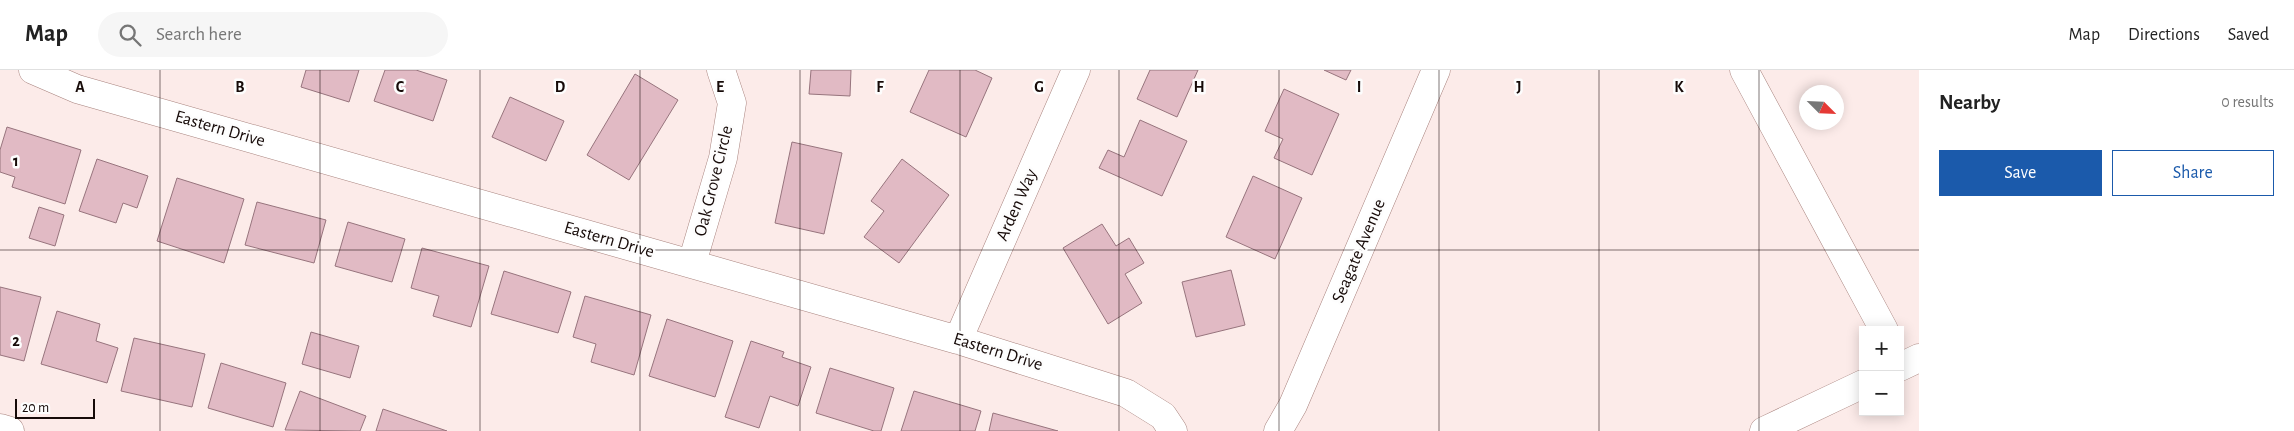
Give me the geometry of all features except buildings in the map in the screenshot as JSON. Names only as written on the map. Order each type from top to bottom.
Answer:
[{"type":"street","name":"Eastern Drive","points":[[33,70],[77,89],[958,340],[1126,393],[1163,416],[1173,431]]},
{"type":"street","name":"Oak Grove Circle","points":[[692,264],[723,158],[732,103],[721,70]]},
{"type":"street","name":"Arden Way","points":[[958,340],[1076,70]]},
{"type":"street","name":"Seagate Avenue","points":[[1278,431],[1293,405],[1436,70]]},
{"type":"street","points":[[1744,70],[1882,326]]},
{"type":"street","points":[[1764,431],[1859,386]]},
{"type":"street","points":[[0,428],[10,431]]}]
